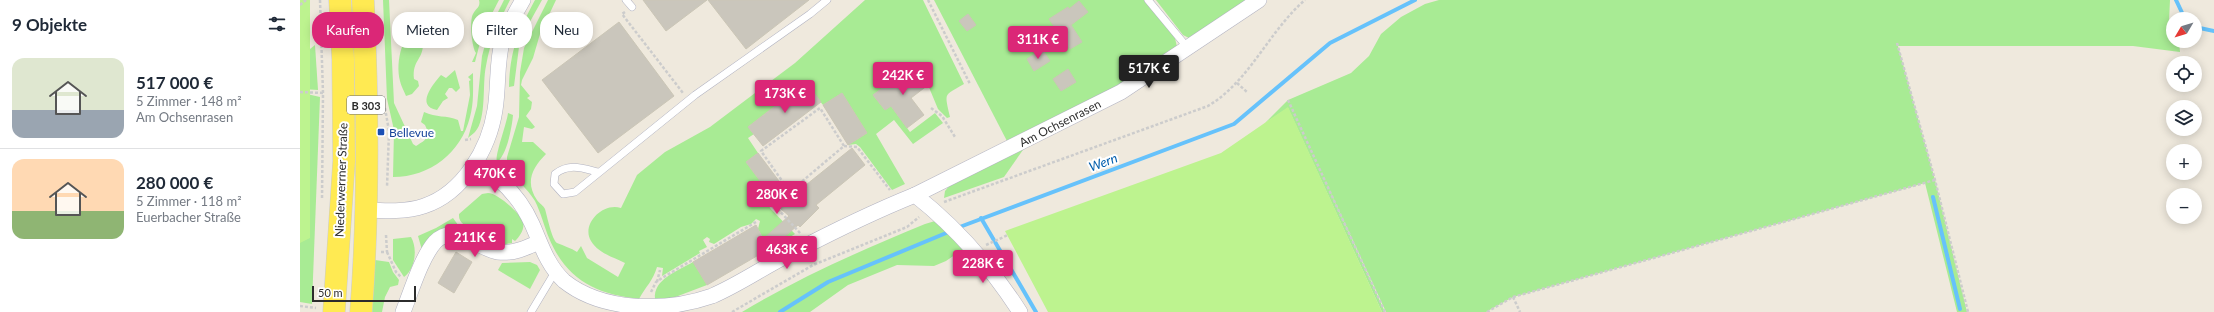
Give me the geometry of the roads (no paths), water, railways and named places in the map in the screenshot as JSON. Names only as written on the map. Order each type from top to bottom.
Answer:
[{"type":"main road","name":"Niederwerrner Straße","points":[[325,310],[332,208],[344,161],[343,59],[340,0]]},
{"type":"main road","name":"Niederwerrner Straße","points":[[361,312],[367,210],[367,130],[363,0]]},
{"type":"main road","points":[[332,208],[367,210]]},
{"type":"street","points":[[367,210],[410,209],[433,202],[453,189],[475,163],[484,146],[493,121],[498,59],[503,38],[522,0]]},
{"type":"street","name":"Am Ochsenrasen","points":[[475,163],[498,178],[515,196],[527,214],[539,242],[555,272],[571,288],[604,305],[646,310],[672,309],[714,296],[809,244],[915,195],[1121,92],[1259,0]]},
{"type":"street","points":[[915,195],[944,218],[967,241],[1020,312]]},
{"type":"street","points":[[403,312],[413,286],[432,246],[445,235],[462,237],[498,252],[516,251],[539,242]]},
{"type":"lane","points":[[626,0],[632,7]]},
{"type":"lane","points":[[598,172],[575,166],[567,167],[555,174],[553,178],[554,184],[563,194],[569,194],[583,186],[598,172],[688,100],[810,14],[827,0]]},
{"type":"lane","points":[[1148,0],[1187,47]]},
{"type":"lane","points":[[531,312],[555,272]]},
{"type":"waterway","name":"Wern","points":[[957,228],[1234,124],[1330,43],[1415,0]]},
{"type":"waterway","name":"Wern","points":[[2176,0],[2182,12]]},
{"type":"waterway","name":"Wern","points":[[2202,28],[2214,31]]},
{"type":"waterway","points":[[1933,197],[1960,309]]},
{"type":"waterway","points":[[981,218],[1036,312]]},
{"type":"waterway","name":"Wern","points":[[780,312],[828,282],[951,231]]},
{"type":"place","name":"Bellevue","points":[[381,132]]}]
